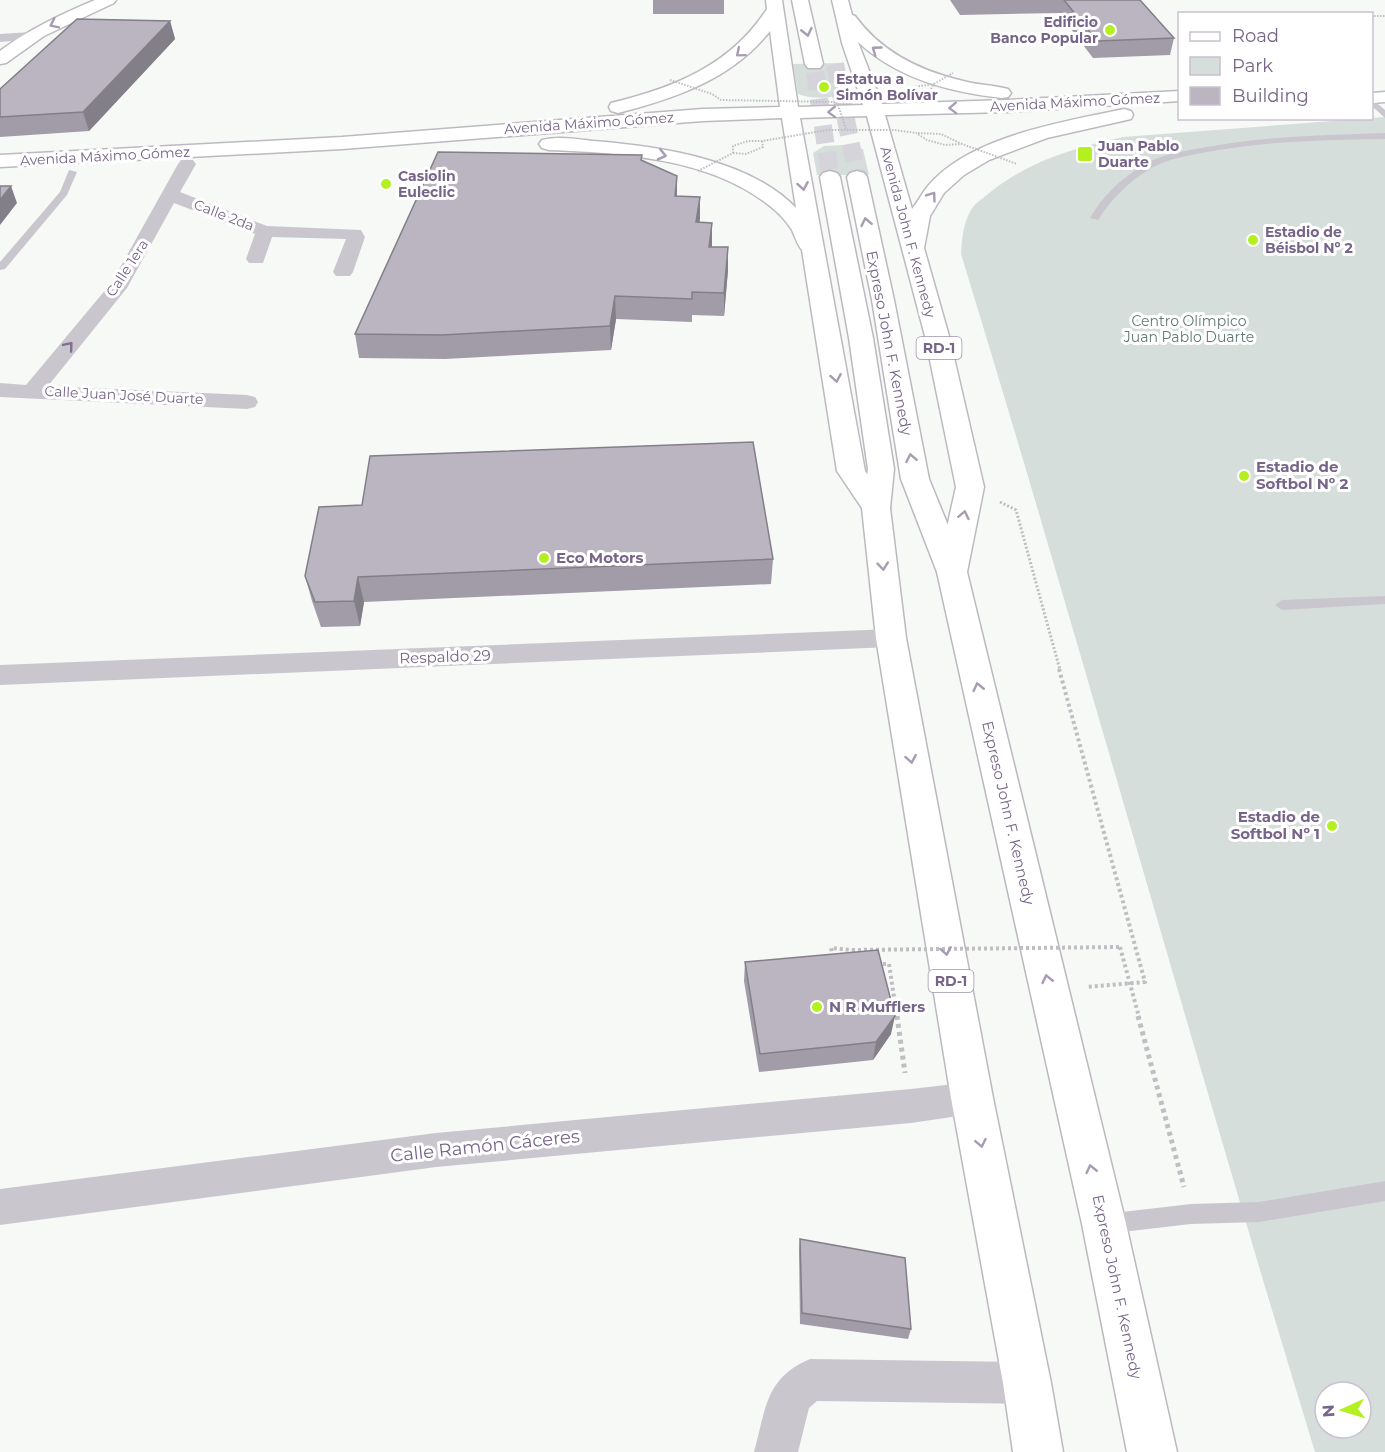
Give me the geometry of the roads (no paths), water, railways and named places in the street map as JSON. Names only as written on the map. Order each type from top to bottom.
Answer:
[{"type":"main road","points":[[0,59],[31,36],[108,0]]},
{"type":"main road","points":[[800,0],[814,64]]},
{"type":"main road","points":[[504,130],[629,105],[694,83],[738,55],[767,25],[775,4]]},
{"type":"main road","name":"RD-1","points":[[775,4],[791,121],[851,471],[876,508]]},
{"type":"main road","points":[[841,4],[857,34],[876,51],[901,65],[940,80],[994,92],[1048,98],[1115,100]]},
{"type":"main road","name":"Avenida John F. Kennedy","points":[[841,4],[850,43],[877,118],[937,336],[970,487],[952,572]]},
{"type":"main road","name":"Avenida Máximo Gómez","points":[[877,118],[1178,96]]},
{"type":"main road","name":"Avenida Máximo Gómez","points":[[0,176],[520,143],[791,121],[1178,111]]},
{"type":"main road","points":[[912,249],[921,212],[937,188],[968,164],[993,150],[1016,141],[1130,114]]},
{"type":"main road","name":"Avenida Máximo Gómez","points":[[0,161],[342,143],[703,115],[791,121]]},
{"type":"main road","points":[[520,143],[614,148],[647,152],[697,163],[753,186],[777,201],[799,224],[816,261]]},
{"type":"main road","name":"Expreso John F. Kennedy","points":[[830,177],[861,338],[881,469],[876,508],[891,638],[972,1098],[1028,1383],[1038,1452]]},
{"type":"main road","name":"Expreso John F. Kennedy","points":[[857,177],[883,300],[915,479],[952,572],[1104,1224],[1152,1452]]},
{"type":"street","points":[[0,38],[31,36]]},
{"type":"street","name":"Calle 1era","points":[[32,391],[120,284],[187,164]]},
{"type":"street","name":"Calle 2da","points":[[171,195],[265,231],[349,232],[356,237],[343,272]]},
{"type":"street","points":[[256,259],[265,231]]},
{"type":"street","name":"Calle Juan José Duarte","points":[[0,390],[247,402]]},
{"type":"street","name":"Respaldo 29","points":[[0,675],[891,638]]},
{"type":"street","name":"Calle Ramón Cáceres","points":[[0,1207],[436,1150],[911,1106],[972,1098]]},
{"type":"street","points":[[776,1452],[791,1396],[810,1380],[1028,1383]]},
{"type":"lane","points":[[1373,102],[1385,115]]},
{"type":"lane","points":[[1095,218],[1109,195],[1148,167],[1168,158],[1249,143],[1385,136]]},
{"type":"lane","points":[[1,267],[64,193],[72,172]]},
{"type":"lane","points":[[1282,605],[1385,600]]},
{"type":"lane","points":[[1104,1224],[1191,1214],[1259,1212],[1385,1191]]},
{"type":"tunnel","points":[[835,64],[857,175]]},
{"type":"tunnel","points":[[815,72],[830,175]]},
{"type":"place","name":"Edificio Banco Popular","points":[[1110,30]]},
{"type":"place","name":"Estatua a Simón Bolívar","points":[[824,87]]},
{"type":"place","name":"Juan Pablo Duarte","points":[[1085,154]]},
{"type":"place","name":"Casiolin Euleclic","points":[[386,184]]},
{"type":"place","name":"Estadio de Béisbol Nº 2","points":[[1253,240]]},
{"type":"place","name":"Estadio de Softbol Nº 2","points":[[1244,476]]},
{"type":"place","name":"Eco Motors","points":[[544,558]]},
{"type":"place","name":"Estadio de Softbol Nº 1","points":[[1332,826]]},
{"type":"place","name":"N R Mufflers","points":[[817,1007]]},
{"type":"park label","name":"Centro Olímpico Juan Pablo Duarte","points":[[1189,330]]}]
